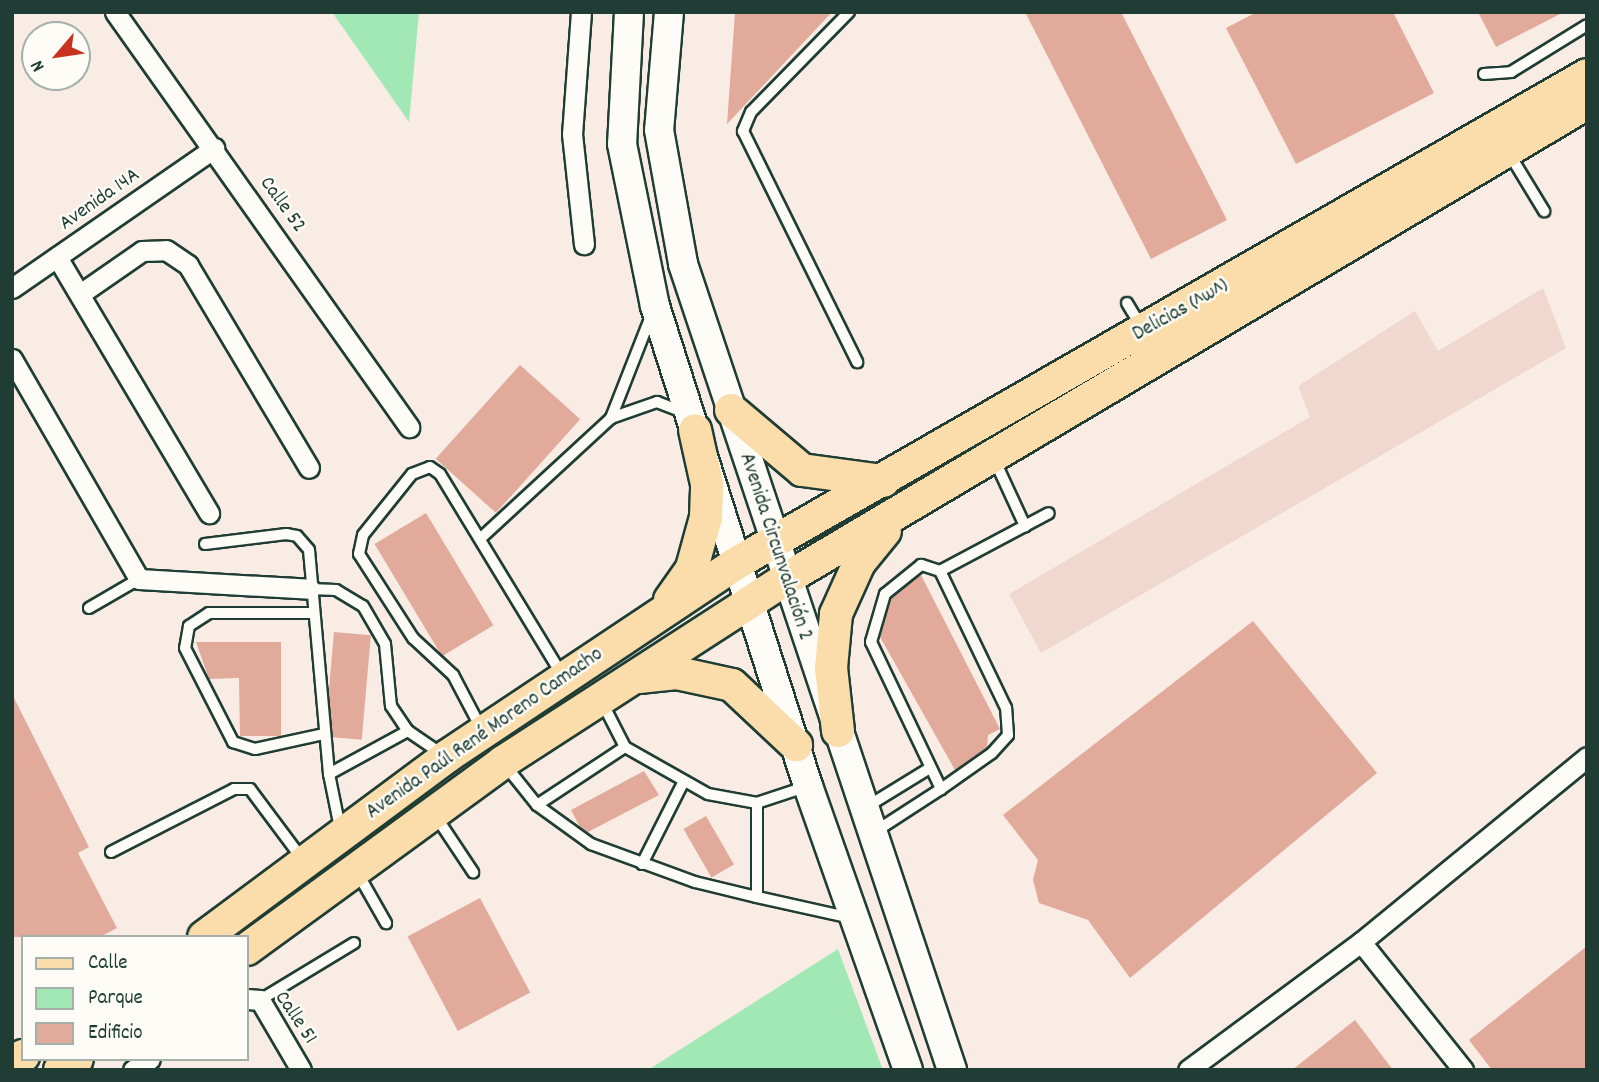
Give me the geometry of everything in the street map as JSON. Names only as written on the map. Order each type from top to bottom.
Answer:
[{"type":"main road","name":"Avenida Circunvalación 2","points":[[629,12],[622,144],[655,306],[735,564],[808,786],[908,1070]]},
{"type":"main road","name":"Avenida Circunvalación 2","points":[[669,12],[659,130],[666,188],[731,410],[785,580],[952,1070]]},
{"type":"main road","name":"Delicias (^w^)","points":[[773,542],[1587,75]]},
{"type":"main road","name":"Delicias (^w^)","points":[[785,580],[895,519],[1587,103]]},
{"type":"main road","points":[[731,410],[802,470],[883,481]]},
{"type":"main road","points":[[663,612],[701,544],[707,484],[692,422]]},
{"type":"main road","points":[[838,731],[831,668],[836,614],[859,563],[895,519]]},
{"type":"main road","name":"Avenida Paúl René Moreno Camacho","points":[[207,935],[446,757],[563,676],[773,542]]},
{"type":"main road","name":"Avenida Paúl René Moreno Camacho","points":[[248,948],[503,762],[785,580]]},
{"type":"main road","points":[[631,678],[677,673],[732,685],[796,745]]},
{"type":"street","name":"Calle 52","points":[[115,12],[214,148],[409,428]]},
{"type":"street","points":[[580,12],[572,134],[584,244]]},
{"type":"street","name":"Avenida 14A","points":[[12,288],[214,148]]},
{"type":"street","points":[[80,294],[142,251],[166,250],[188,265],[309,468]]},
{"type":"street","points":[[57,257],[209,513]]},
{"type":"street","points":[[12,359],[139,579],[310,589]]},
{"type":"street","points":[[1188,1070],[1361,942],[1587,757]]},
{"type":"street","points":[[1361,942],[1463,1070]]},
{"type":"street","name":"Calle 51","points":[[253,1000],[301,1070]]},
{"type":"lane","points":[[849,12],[751,112],[743,131],[857,362]]},
{"type":"lane","points":[[1485,75],[1511,72],[1587,25]]},
{"type":"lane","points":[[1508,150],[1544,211]]},
{"type":"lane","points":[[1126,303],[1144,331]]},
{"type":"lane","points":[[611,418],[655,306]]},
{"type":"lane","points":[[481,538],[611,418],[657,402],[692,422]]},
{"type":"lane","points":[[994,460],[1025,526]]},
{"type":"lane","points":[[483,732],[453,675],[398,618],[362,562],[359,544],[412,474],[430,467],[481,538],[563,676]]},
{"type":"lane","points":[[941,789],[874,654],[872,629],[893,582],[921,565],[940,570],[1049,513]]},
{"type":"lane","points":[[205,544],[297,536],[309,550],[310,589],[324,734],[341,837]]},
{"type":"lane","points":[[868,821],[941,789],[1002,744],[1010,721],[940,570]]},
{"type":"lane","points":[[89,608],[139,579]]},
{"type":"lane","points":[[310,589],[337,590],[363,606],[385,645],[391,706],[408,730],[446,757]]},
{"type":"lane","points":[[313,613],[209,613],[189,626],[185,648],[233,743],[255,749],[324,734]]},
{"type":"lane","points":[[600,697],[625,747],[683,783],[734,802],[757,803],[808,786]]},
{"type":"lane","points":[[329,774],[408,730]]},
{"type":"lane","points":[[537,805],[625,747]]},
{"type":"lane","points":[[503,762],[537,805],[591,844],[642,864],[757,897],[853,919]]},
{"type":"lane","points":[[868,821],[930,768]]},
{"type":"lane","points":[[642,864],[683,783]]},
{"type":"lane","points":[[111,852],[234,789],[250,789],[305,863]]},
{"type":"lane","points":[[757,803],[757,897]]},
{"type":"lane","points":[[433,811],[473,872]]},
{"type":"lane","points":[[355,868],[386,923]]},
{"type":"lane","points":[[253,1000],[354,943]]},
{"type":"shaded area","points":[[1543,288],[1566,348],[1041,653],[1009,594],[1310,417],[1298,386],[1415,311],[1438,351]]},
{"type":"green space","points":[[332,12],[419,12],[409,122]]},
{"type":"green space","points":[[838,949],[883,1070],[648,1070]]},
{"type":"building","points":[[735,12],[832,12],[727,124]]},
{"type":"building","points":[[1025,12],[1121,12],[1227,220],[1151,259]]},
{"type":"building","points":[[1257,12],[1393,12],[1434,93],[1296,164],[1226,28]]},
{"type":"building","points":[[1478,12],[1564,12],[1496,47]]},
{"type":"building","points":[[520,365],[580,419],[496,513],[436,459]]},
{"type":"building","points":[[426,513],[493,625],[442,656],[375,544]]},
{"type":"building","points":[[921,575],[1000,729],[988,735],[987,747],[955,770],[880,637],[891,598]]},
{"type":"building","points":[[1253,621],[1377,773],[1130,978],[1088,920],[1039,903],[1033,880],[1038,860],[1003,815]]},
{"type":"building","points":[[334,632],[371,635],[362,740],[325,737]]},
{"type":"building","points":[[196,642],[281,642],[281,736],[240,736],[239,678],[209,679]]},
{"type":"building","points":[[12,694],[89,847],[78,853],[117,928],[104,935],[12,937]]},
{"type":"building","points":[[644,771],[659,795],[588,832],[580,827],[571,810]]},
{"type":"building","points":[[706,816],[734,864],[711,877],[683,829]]},
{"type":"building","points":[[480,898],[530,992],[458,1031],[408,936]]},
{"type":"building","points":[[1587,946],[1587,1070],[1492,1070],[1469,1040]]},
{"type":"building","points":[[1355,1020],[1393,1070],[1292,1070]]}]
